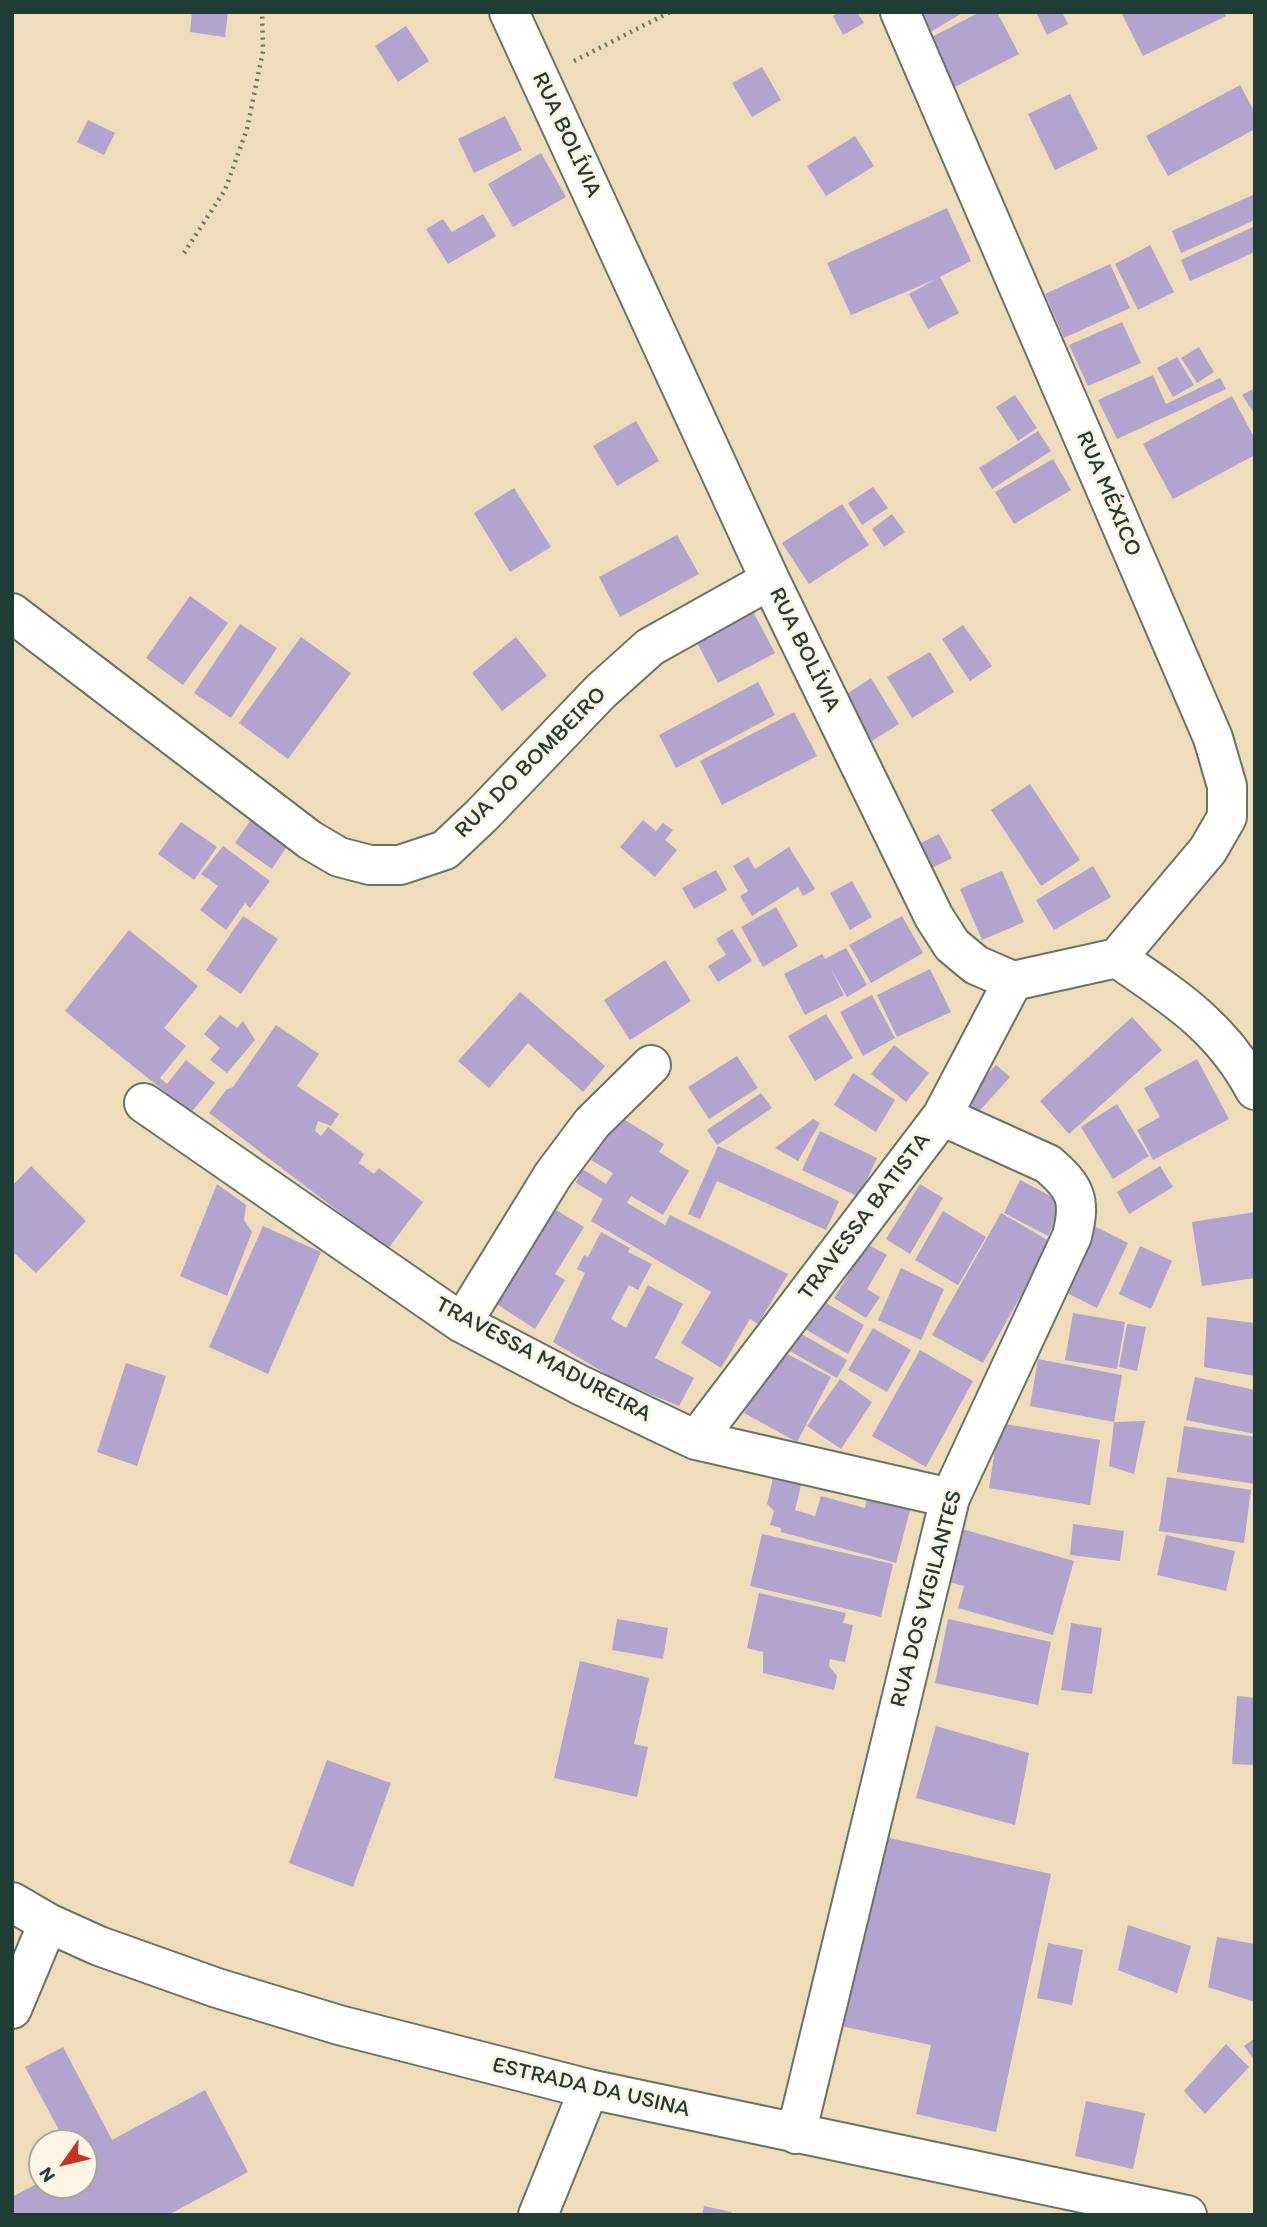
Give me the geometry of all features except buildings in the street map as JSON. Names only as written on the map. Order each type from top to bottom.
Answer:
[{"type":"street","name":"RUA BOLÍVIA","points":[[509,12],[770,580],[934,917],[952,945],[976,965],[1013,981]]},
{"type":"street","name":"RUA MÉXICO","points":[[900,12],[1213,738],[1227,786],[1227,817],[1208,850],[1117,958]]},
{"type":"street","name":"RUA DO BOMBEIRO","points":[[12,612],[310,840],[339,858],[370,865],[400,865],[445,850],[482,816],[601,691],[650,647],[770,580]]},
{"type":"street","points":[[1013,981],[1117,958],[1188,1007],[1224,1043],[1255,1090]]},
{"type":"street","name":"TRAVESSA BATISTA","points":[[696,1440],[942,1116],[1013,981]]},
{"type":"street","points":[[462,1323],[553,1175],[593,1123],[651,1065]]},
{"type":"street","name":"TRAVESSA MADUREIRA","points":[[144,1103],[462,1323],[580,1385],[696,1440],[950,1498]]},
{"type":"street","name":"RUA DOS VIGILANTES","points":[[796,2134],[950,1498],[1072,1236],[1077,1214],[1074,1192],[1048,1164],[942,1116]]},
{"type":"street","name":"ESTRADA DA USINA","points":[[12,1902],[48,1923],[99,1946],[217,1988],[339,2025],[589,2089],[1187,2215]]},
{"type":"street","points":[[12,2009],[48,1923]]},
{"type":"street","points":[[538,2215],[589,2089]]},
{"type":"path","points":[[184,253],[225,190],[247,129],[263,51],[261,12]]},
{"type":"path","points":[[540,77],[670,12]]}]
